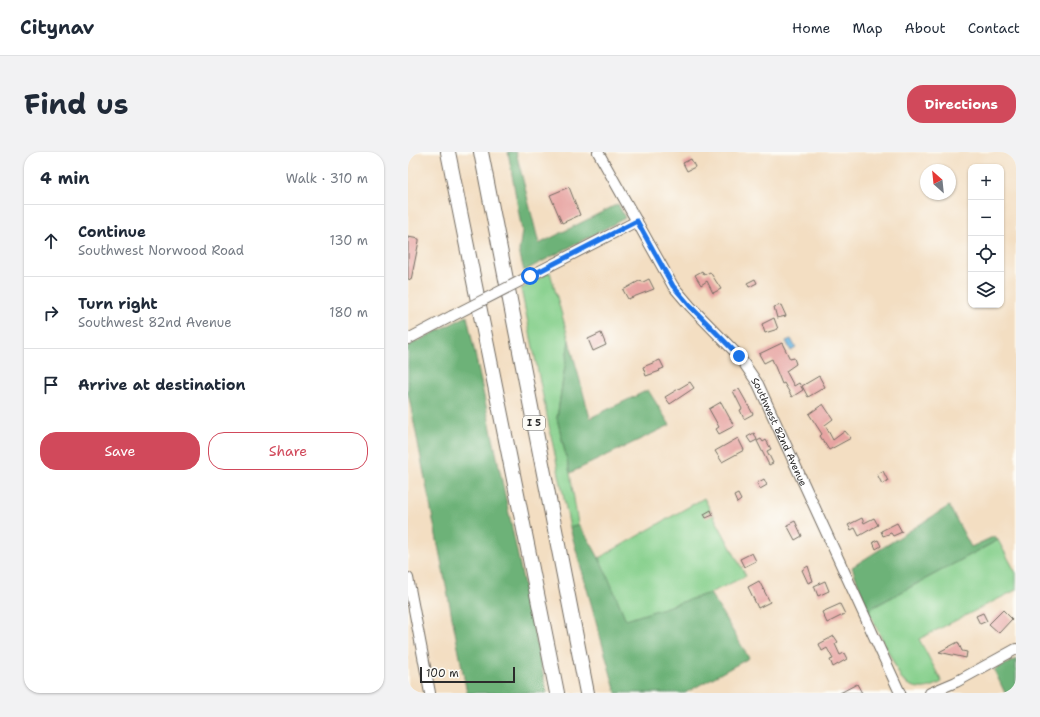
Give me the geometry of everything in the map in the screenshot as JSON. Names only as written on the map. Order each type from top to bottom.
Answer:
[{"type":"highway","points":[[448,152],[557,693]]},
{"type":"highway","name":"I 5","points":[[481,152],[587,693]]},
{"type":"street","name":"Southwest 82nd Avenue","points":[[598,152],[673,286],[690,306],[739,356],[758,384],[900,693]]},
{"type":"street","points":[[408,339],[637,221]]},
{"type":"street","points":[[408,578],[410,598],[430,693]]},
{"type":"street","points":[[930,693],[956,682],[1016,649]]},
{"type":"green space","points":[[508,152],[516,152],[539,244],[618,204],[625,218],[524,271],[519,251],[522,231]]},
{"type":"green space","points":[[550,272],[569,340],[557,418],[570,473],[578,524],[570,528],[521,289]]},
{"type":"green space","points":[[467,316],[547,693],[467,693],[408,392],[408,346]]},
{"type":"green space","points":[[569,340],[590,418],[648,390],[670,425],[570,473],[557,418]]},
{"type":"green space","points":[[704,498],[746,576],[710,593],[626,621],[599,558]]},
{"type":"green space","points":[[949,506],[971,547],[995,536],[998,540],[868,610],[852,567]]},
{"type":"green space","points":[[578,524],[599,558],[626,620],[710,593],[749,658],[685,693],[616,693],[570,528]]},
{"type":"green space","points":[[998,540],[1016,573],[1016,590],[919,639],[942,682],[926,688],[917,688],[907,684],[902,680],[868,610]]},
{"type":"green space","points":[[1016,659],[1016,693],[1005,693],[994,670]]},
{"type":"water","points":[[791,339],[796,348],[791,351],[786,341]]},
{"type":"building","points":[[691,159],[695,167],[687,171],[683,163]]},
{"type":"building","points":[[569,187],[580,215],[562,223],[550,195]]},
{"type":"building","points":[[408,237],[419,239],[411,280],[408,279]]},
{"type":"building","points":[[702,271],[704,275],[710,272],[721,289],[713,293],[707,281],[701,285],[695,275]]},
{"type":"building","points":[[649,279],[654,289],[628,299],[623,290],[639,281],[643,282]]},
{"type":"building","points":[[755,279],[757,283],[749,287],[747,283]]},
{"type":"building","points":[[781,305],[786,316],[777,318],[774,307]]},
{"type":"building","points":[[774,318],[778,329],[765,333],[762,324]]},
{"type":"building","points":[[601,333],[606,345],[593,351],[588,339]]},
{"type":"building","points":[[782,343],[790,359],[794,358],[796,364],[786,371],[794,386],[799,383],[803,390],[792,397],[784,383],[782,384],[772,359],[764,363],[759,354]]},
{"type":"building","points":[[660,360],[664,368],[646,376],[643,367]]},
{"type":"building","points":[[819,376],[825,387],[808,397],[802,386]]},
{"type":"building","points":[[690,382],[694,388],[670,404],[665,397]]},
{"type":"building","points":[[739,389],[753,414],[744,419],[740,410],[742,409],[733,391]]},
{"type":"building","points":[[721,402],[734,426],[719,434],[716,429],[719,427],[709,409]]},
{"type":"building","points":[[823,404],[833,419],[825,425],[833,440],[845,431],[851,438],[829,450],[820,436],[822,434],[809,414]]},
{"type":"building","points":[[754,433],[757,440],[751,443],[747,437]]},
{"type":"building","points":[[738,438],[744,450],[722,462],[715,451]]},
{"type":"building","points":[[761,439],[763,442],[766,440],[771,449],[767,451],[773,463],[769,465],[757,441]]},
{"type":"building","points":[[883,471],[888,481],[882,484],[877,474]]},
{"type":"building","points":[[764,479],[767,485],[760,489],[757,483]]},
{"type":"building","points":[[738,494],[741,500],[737,503],[734,496]]},
{"type":"building","points":[[711,510],[713,515],[706,518],[704,514]]},
{"type":"building","points":[[862,518],[864,523],[874,518],[878,525],[859,536],[855,528],[851,530],[848,525]]},
{"type":"building","points":[[795,521],[802,536],[795,540],[787,525]]},
{"type":"building","points":[[897,523],[902,532],[893,536],[891,533],[883,536],[881,531]]},
{"type":"building","points":[[878,540],[881,546],[876,549],[873,542]]},
{"type":"building","points":[[752,553],[756,561],[744,567],[740,559]]},
{"type":"building","points":[[808,566],[813,581],[808,583],[802,570]]},
{"type":"building","points":[[759,581],[770,602],[758,608],[748,587]]},
{"type":"building","points":[[825,581],[829,591],[818,596],[814,586]]},
{"type":"building","points":[[840,604],[845,614],[827,623],[822,612]]},
{"type":"building","points":[[1003,610],[1012,619],[999,633],[989,624]]},
{"type":"building","points":[[983,613],[987,621],[980,624],[976,616]]},
{"type":"building","points":[[834,636],[838,642],[835,644],[840,655],[844,653],[847,659],[833,667],[830,660],[833,659],[827,648],[822,651],[819,644]]},
{"type":"building","points":[[958,642],[962,651],[967,652],[966,658],[939,652]]},
{"type":"building","points":[[857,684],[862,693],[840,693]]},
{"type":"route","points":[[530,276],[637,221],[673,286],[690,306],[739,356]]}]
